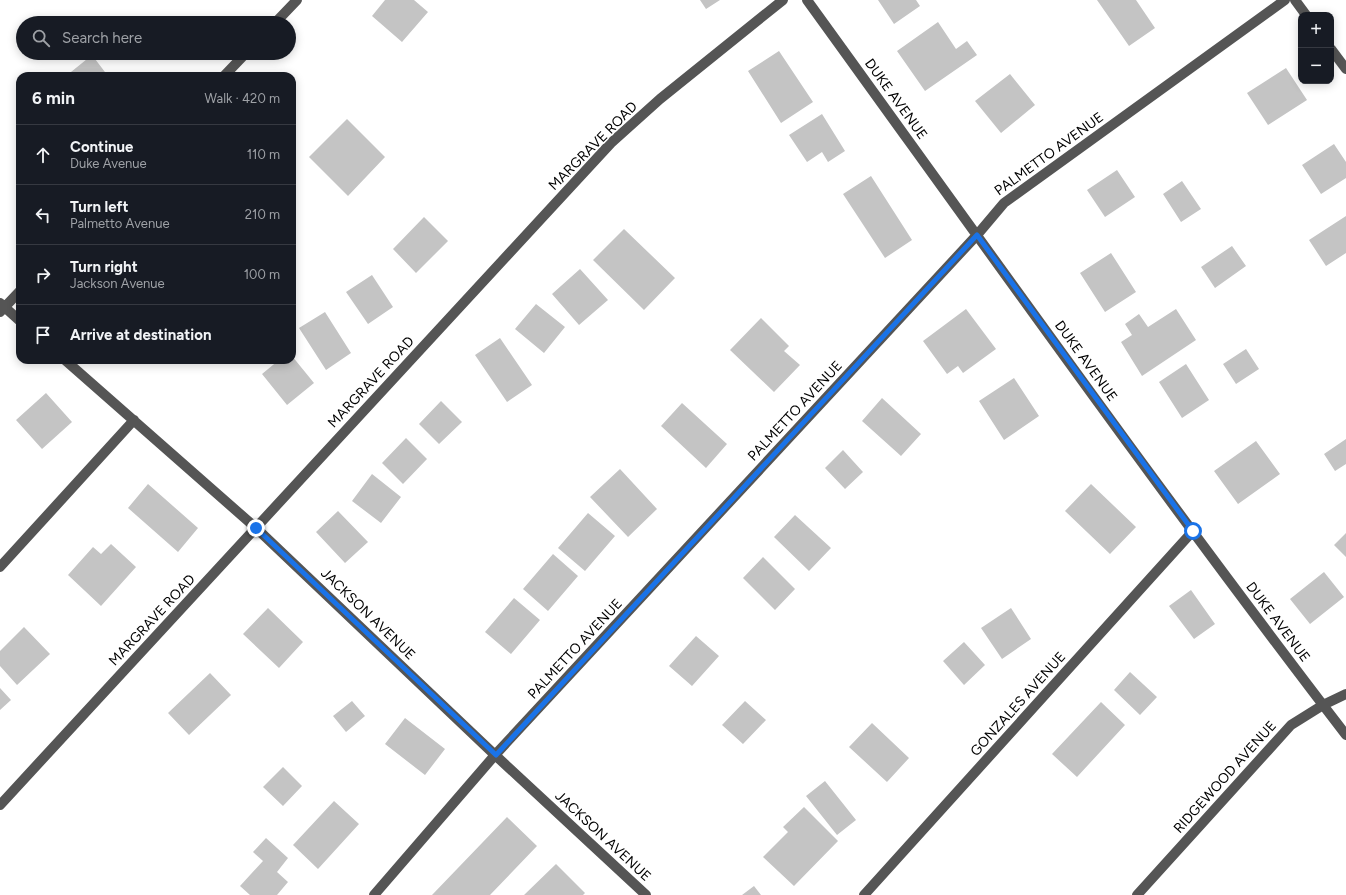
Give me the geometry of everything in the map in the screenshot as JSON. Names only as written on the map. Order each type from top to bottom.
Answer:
[{"type":"street","points":[[282,16],[297,0]]},
{"type":"street","name":"MARGRAVE ROAD","points":[[0,805],[611,143],[660,99],[783,0]]},
{"type":"street","name":"DUKE AVENUE","points":[[807,0],[1193,531],[1346,735]]},
{"type":"street","name":"PALMETTO AVENUE","points":[[374,895],[496,755],[977,235],[1004,203],[1285,0]]},
{"type":"street","points":[[1295,0],[1304,12]]},
{"type":"street","points":[[1334,53],[1346,69]]},
{"type":"street","points":[[228,72],[239,60]]},
{"type":"street","points":[[16,294],[1,307],[16,318]]},
{"type":"street","name":"JACKSON AVENUE","points":[[70,364],[256,528],[646,895]]},
{"type":"street","points":[[0,567],[134,420]]},
{"type":"street","name":"GONZALES AVENUE","points":[[864,895],[1193,531]]},
{"type":"street","name":"RIDGEWOOD AVENUE","points":[[1136,895],[1291,725],[1346,694]]},
{"type":"building","points":[[385,0],[414,0],[428,12],[402,42],[372,16]]},
{"type":"building","points":[[700,0],[720,0],[706,9]]},
{"type":"building","points":[[878,0],[916,0],[920,6],[894,24]]},
{"type":"building","points":[[1097,0],[1136,0],[1155,28],[1129,46]]},
{"type":"building","points":[[938,22],[956,49],[967,41],[977,55],[925,91],[897,51]]},
{"type":"building","points":[[779,51],[813,102],[781,123],[748,71]]},
{"type":"building","points":[[86,60],[96,60],[105,72],[71,72]]},
{"type":"building","points":[[1286,68],[1307,100],[1268,125],[1247,93]]},
{"type":"building","points":[[1010,74],[1035,105],[1001,133],[975,101]]},
{"type":"building","points":[[822,114],[845,151],[828,162],[822,152],[807,162],[789,135]]},
{"type":"building","points":[[347,119],[385,157],[348,196],[309,157]]},
{"type":"building","points":[[1334,144],[1346,162],[1346,178],[1321,194],[1302,165]]},
{"type":"building","points":[[1117,170],[1135,197],[1105,217],[1087,190]]},
{"type":"building","points":[[871,176],[912,240],[885,258],[843,194]]},
{"type":"building","points":[[1182,181],[1201,209],[1181,222],[1163,194]]},
{"type":"building","points":[[1346,216],[1346,253],[1326,266],[1309,240]]},
{"type":"building","points":[[424,217],[448,241],[416,273],[393,249]]},
{"type":"building","points":[[624,229],[675,278],[644,310],[593,260]]},
{"type":"building","points":[[1232,246],[1246,266],[1215,288],[1201,267]]},
{"type":"building","points":[[1111,253],[1136,292],[1105,312],[1080,273]]},
{"type":"building","points":[[580,269],[608,300],[579,325],[552,294]]},
{"type":"building","points":[[372,275],[393,307],[368,324],[346,292]]},
{"type":"building","points":[[536,304],[565,327],[544,353],[515,329]]},
{"type":"building","points":[[966,309],[996,349],[963,373],[958,366],[947,374],[923,341]]},
{"type":"building","points":[[1176,309],[1196,340],[1142,376],[1121,342],[1132,335],[1125,324],[1139,314],[1148,327]]},
{"type":"building","points":[[325,312],[351,353],[326,370],[299,328]]},
{"type":"building","points":[[761,318],[789,346],[784,351],[800,365],[774,392],[730,350]]},
{"type":"building","points":[[500,338],[532,385],[507,402],[475,355]]},
{"type":"building","points":[[1246,349],[1259,369],[1236,384],[1223,364]]},
{"type":"building","points":[[296,361],[314,383],[287,405],[262,374],[274,364],[296,364]]},
{"type":"building","points":[[1186,364],[1209,400],[1182,418],[1159,382]]},
{"type":"building","points":[[1014,378],[1039,416],[1004,440],[979,401]]},
{"type":"building","points":[[46,393],[72,422],[42,449],[16,420]]},
{"type":"building","points":[[882,398],[921,434],[901,456],[862,421]]},
{"type":"building","points":[[441,401],[462,422],[439,444],[419,424]]},
{"type":"building","points":[[682,403],[727,444],[706,468],[661,426]]},
{"type":"building","points":[[406,438],[427,459],[403,484],[382,463]]},
{"type":"building","points":[[1346,439],[1346,464],[1335,471],[1324,454]]},
{"type":"building","points":[[1256,441],[1280,474],[1238,504],[1214,471]]},
{"type":"building","points":[[843,450],[863,472],[845,489],[825,468]]},
{"type":"building","points":[[620,469],[657,509],[628,537],[590,497]]},
{"type":"building","points":[[372,474],[401,497],[381,523],[352,501]]},
{"type":"building","points":[[148,484],[198,528],[178,552],[128,508]]},
{"type":"building","points":[[1091,484],[1136,527],[1110,554],[1065,511]]},
{"type":"building","points":[[338,511],[368,542],[345,563],[316,532]]},
{"type":"building","points":[[588,513],[615,536],[585,571],[558,548]]},
{"type":"building","points":[[795,515],[831,548],[809,571],[774,537]]},
{"type":"building","points":[[1346,533],[1346,557],[1334,545]]},
{"type":"building","points":[[111,544],[136,567],[101,606],[68,575],[93,547],[101,554]]},
{"type":"building","points":[[553,554],[578,576],[548,611],[523,589]]},
{"type":"building","points":[[763,557],[795,589],[775,610],[743,578]]},
{"type":"building","points":[[1324,572],[1344,597],[1310,624],[1290,599]]},
{"type":"building","points":[[1191,590],[1215,624],[1194,639],[1169,606]]},
{"type":"building","points":[[514,598],[540,620],[511,654],[485,632]]},
{"type":"building","points":[[268,608],[303,642],[279,668],[243,634]]},
{"type":"building","points":[[1011,608],[1031,639],[1002,659],[981,628]]},
{"type":"building","points":[[24,627],[50,654],[17,685],[0,666],[0,651]]},
{"type":"building","points":[[696,636],[719,656],[692,686],[669,666]]},
{"type":"building","points":[[964,642],[985,665],[964,685],[943,661]]},
{"type":"building","points":[[1130,672],[1157,697],[1140,715],[1114,690]]},
{"type":"building","points":[[210,673],[231,695],[189,735],[168,713]]},
{"type":"building","points":[[0,688],[11,700],[0,710]]},
{"type":"building","points":[[352,701],[365,716],[346,732],[333,716]]},
{"type":"building","points":[[745,701],[766,720],[743,744],[722,725]]},
{"type":"building","points":[[1101,702],[1125,725],[1077,777],[1052,754]]},
{"type":"building","points":[[405,718],[445,749],[425,775],[385,744]]},
{"type":"building","points":[[872,723],[909,758],[887,782],[849,747]]},
{"type":"building","points":[[283,767],[302,786],[283,806],[263,787]]},
{"type":"building","points":[[825,781],[856,820],[837,835],[806,796]]},
{"type":"building","points":[[334,801],[359,824],[318,869],[293,845]]},
{"type":"building","points":[[804,807],[838,841],[794,886],[763,857],[788,832],[783,827]]},
{"type":"building","points":[[507,817],[537,846],[490,895],[432,895]]},
{"type":"building","points":[[266,838],[288,858],[277,872],[288,882],[277,895],[250,895],[240,886],[263,861],[253,852]]},
{"type":"building","points":[[556,864],[585,893],[583,895],[524,895]]},
{"type":"building","points":[[754,886],[761,895],[742,895]]},
{"type":"route","points":[[256,528],[496,755],[977,235],[1193,531]]}]
